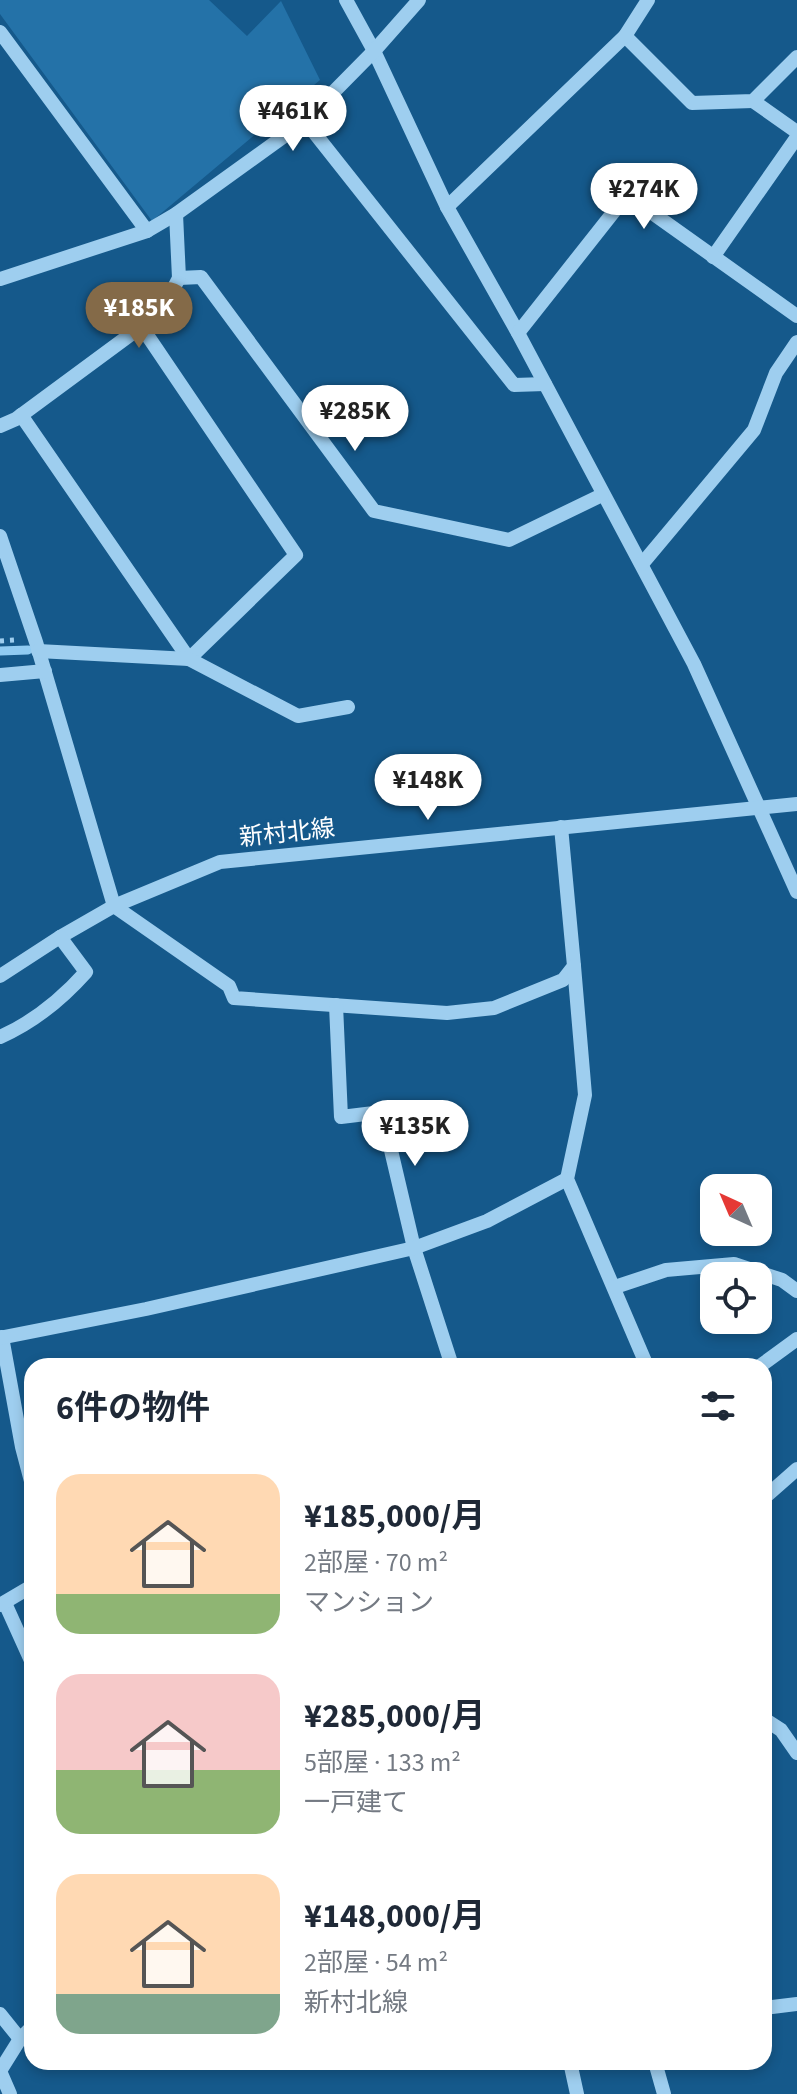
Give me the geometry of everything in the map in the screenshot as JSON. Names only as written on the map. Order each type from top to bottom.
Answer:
[{"type":"street","points":[[346,0],[374,51],[447,207],[518,333],[694,664],[797,892]]},
{"type":"street","points":[[0,279],[147,231],[176,214],[305,121],[419,0]]},
{"type":"street","points":[[447,207],[625,36],[648,0]]},
{"type":"street","points":[[0,32],[147,231]]},
{"type":"street","points":[[625,36],[692,103],[753,101],[797,135],[713,257]]},
{"type":"street","points":[[753,101],[797,57]]},
{"type":"street","points":[[305,121],[514,385],[545,384]]},
{"type":"street","points":[[518,333],[627,195],[797,316]]},
{"type":"street","points":[[0,426],[21,415],[161,312],[179,278],[176,214]]},
{"type":"street","points":[[179,278],[201,277],[374,511],[509,540],[602,495]]},
{"type":"street","points":[[141,326],[296,555],[189,659]]},
{"type":"street","points":[[642,564],[754,430],[776,373],[797,342]]},
{"type":"street","points":[[21,415],[189,659]]},
{"type":"street","points":[[0,536],[45,671],[114,906],[229,986],[234,998],[447,1013],[494,1008],[563,980],[574,966]]},
{"type":"street","points":[[38,651],[189,659],[298,716],[348,707]]},
{"type":"street","points":[[0,675],[45,671]]},
{"type":"street","name":"新村北線","points":[[0,976],[114,906],[220,862],[797,804]]},
{"type":"street","points":[[561,827],[585,1095],[567,1179],[644,1358]]},
{"type":"street","points":[[0,1037],[18,1029],[63,999],[86,972],[60,937]]},
{"type":"street","points":[[336,1005],[341,1117],[382,1112],[414,1248],[449,1358]]},
{"type":"street","points":[[24,1455],[1,1338],[146,1309],[414,1248],[487,1221],[567,1179]]},
{"type":"street","points":[[615,1287],[666,1270],[734,1264],[782,1280],[797,1291]]},
{"type":"street","points":[[771,1358],[797,1339]]},
{"type":"street","points":[[772,1491],[797,1469]]},
{"type":"street","points":[[24,1591],[3,1604],[24,1647]]},
{"type":"street","points":[[772,1724],[781,1730],[797,1753]]},
{"type":"street","points":[[772,2007],[797,2004]]},
{"type":"street","points":[[0,2014],[20,2039]]},
{"type":"street","points":[[10,2094],[0,2071],[24,2035]]},
{"type":"street","points":[[572,2070],[577,2094]]},
{"type":"street","points":[[657,2070],[664,2094]]},
{"type":"shaded area","points":[[0,0],[209,0],[247,36],[281,1],[320,80],[152,221],[0,14]]},
{"type":"waterway","points":[[0,651],[28,650]]}]
